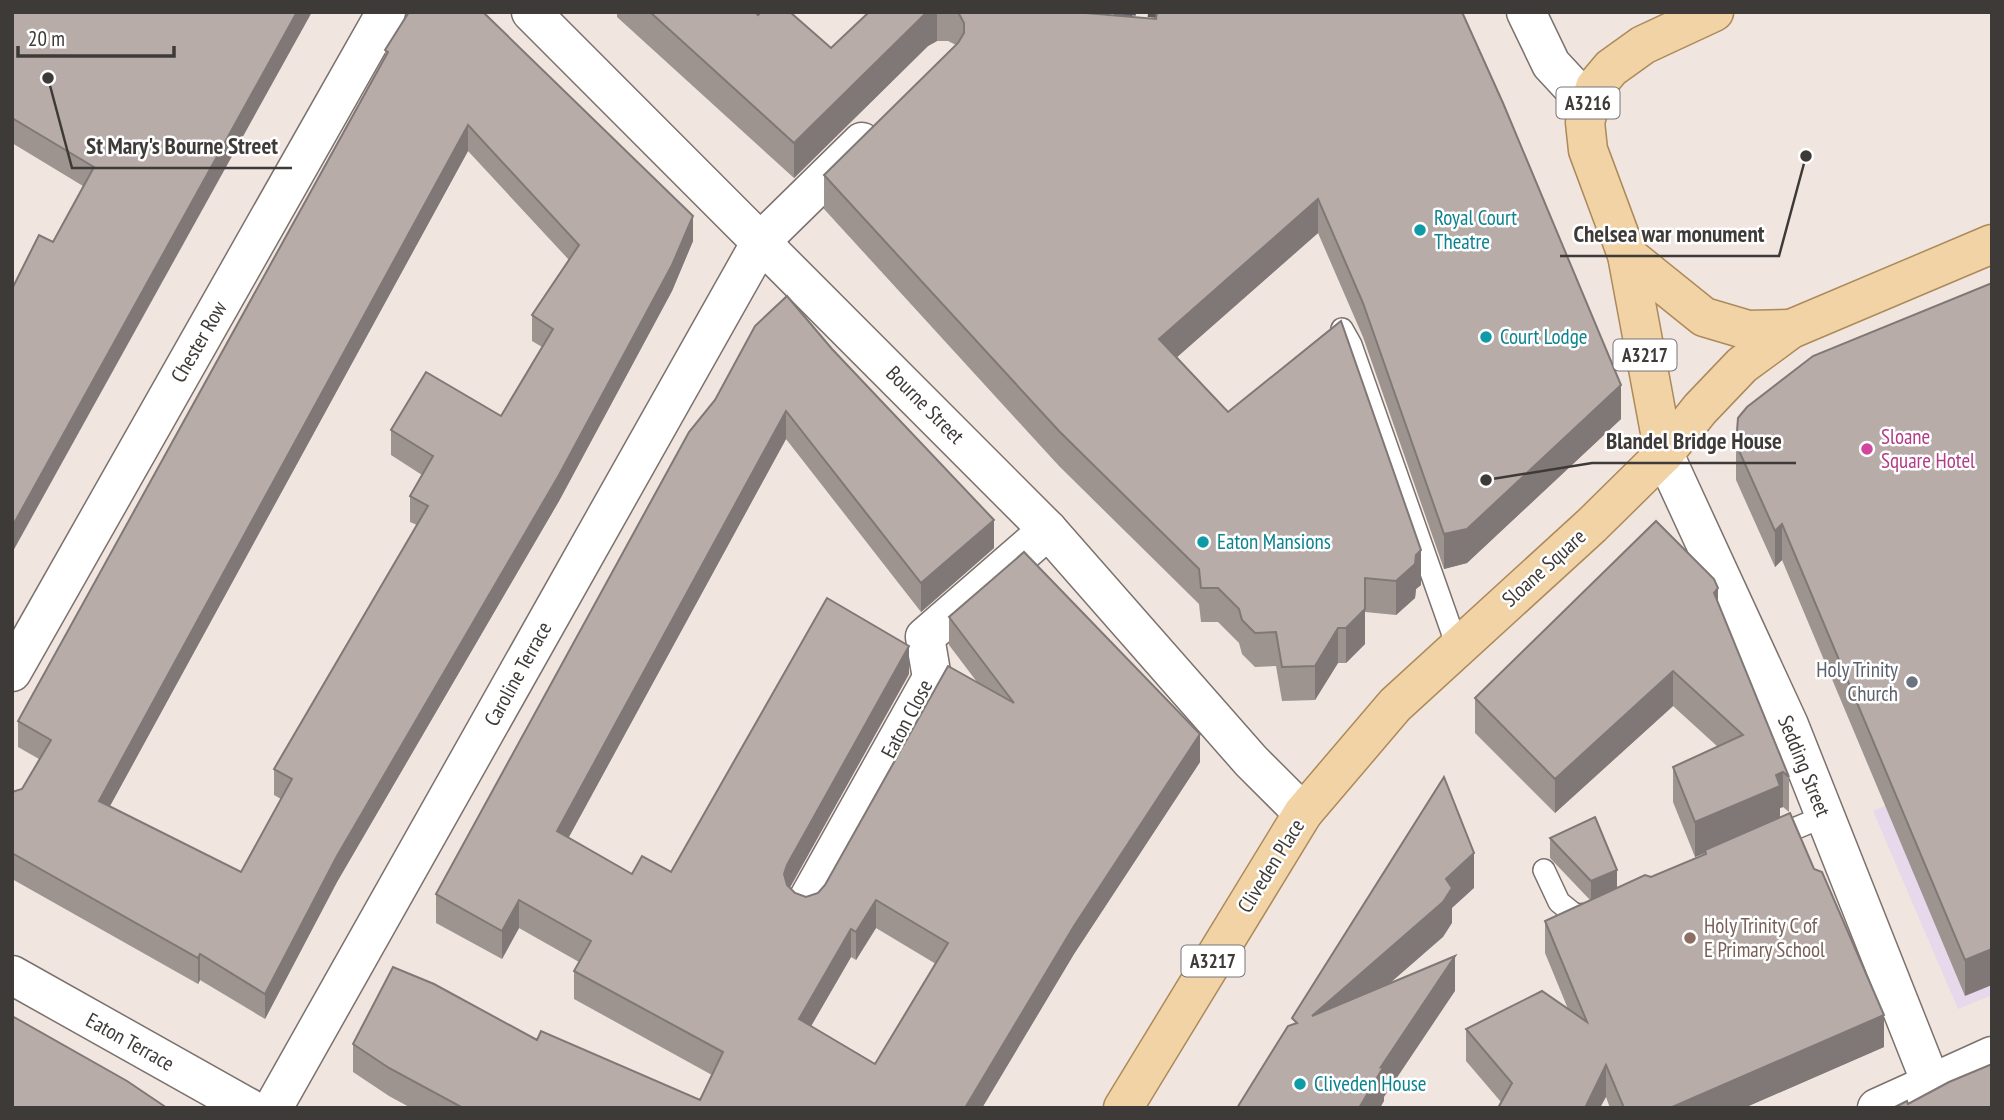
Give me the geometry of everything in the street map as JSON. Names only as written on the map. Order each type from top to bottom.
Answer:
[{"type":"main road","name":"A3216","points":[[1627,255],[1588,149],[1585,122],[1588,104],[1595,87],[1643,45],[1714,12]]},
{"type":"main road","name":"Sloane Square","points":[[1421,679],[1592,525],[1664,454],[1742,365],[1791,328],[1992,244]]},
{"type":"main road","name":"Sloane Square","points":[[1627,255],[1704,317],[1748,330],[1791,328]]},
{"type":"main road","name":"A3217","points":[[1627,255],[1664,454]]},
{"type":"main road","name":"Cliveden Place","points":[[1123,1108],[1303,813],[1369,734],[1421,679]]},
{"type":"street","name":"Chester Row","points":[[12,672],[386,12]]},
{"type":"street","name":"Bourne Street","points":[[531,12],[762,240],[1048,530],[1251,761],[1303,813]]},
{"type":"street","points":[[1526,12],[1551,64],[1588,104]]},
{"type":"street","name":"Caroline Terrace","points":[[273,1108],[762,240],[886,119]]},
{"type":"street","name":"Sedding Street","points":[[1664,454],[1789,725],[1931,1083]]},
{"type":"street","name":"Eaton Close","points":[[806,903],[932,678],[925,638],[1048,530]]},
{"type":"street","name":"Eaton Terrace","points":[[12,975],[249,1108]]},
{"type":"street","points":[[1877,1108],[1992,1056]]},
{"type":"lane","points":[[1342,329],[1351,345],[1457,646]]},
{"type":"lane","points":[[1753,846],[1825,816]]},
{"type":"lane","points":[[1544,870],[1559,902],[1575,915],[1593,915],[1618,905]]},
{"type":"shaded area","points":[[1992,761],[1992,995],[1958,1009],[1873,811]]},
{"type":"building","points":[[12,12],[297,12],[12,527],[12,289],[39,235],[53,242],[94,167],[12,118]]},
{"type":"building","points":[[409,12],[483,12],[693,216],[672,265],[559,475],[337,856],[265,994],[200,954],[198,958],[12,853],[12,792],[22,789],[51,740],[18,721],[388,52],[385,50]],"holes":[[[468,125],[579,245],[532,315],[553,329],[501,416],[426,372],[391,430],[433,456],[410,496],[428,506],[274,769],[292,779],[241,872],[99,801]]]},
{"type":"building","points":[[650,12],[755,12],[758,15],[761,12],[790,12],[831,48],[869,12],[927,12],[794,143]]},
{"type":"building","points":[[958,12],[1074,12],[1156,19],[1157,12],[1462,12],[1621,385],[1467,529],[1444,534],[1363,303],[1318,199],[1159,339],[1228,412],[1341,321],[1421,550],[1416,555],[1415,564],[1396,581],[1365,578],[1365,609],[1346,628],[1338,628],[1315,666],[1282,667],[1276,632],[1255,633],[1242,620],[1239,609],[1218,588],[1201,588],[1199,569],[1059,431],[824,175],[958,43],[964,33],[964,23]]},
{"type":"building","points":[[1992,283],[1992,949],[1965,960],[1782,524],[1775,531],[1736,444],[1738,418],[1747,407],[1813,356]]},
{"type":"building","points":[[787,296],[832,349],[994,520],[921,583],[786,411],[557,831],[632,874],[642,856],[671,872],[827,598],[909,646],[787,865],[784,874],[787,885],[795,893],[806,897],[818,893],[948,666],[1014,703],[949,617],[1024,552],[1200,734],[1074,926],[965,1108],[463,1108],[389,1068],[353,1044],[393,967],[434,984],[537,1040],[541,1031],[700,1100],[723,1052],[574,971],[591,941],[519,900],[502,931],[436,894],[689,432],[715,400],[755,326]],"holes":[[[876,900],[948,943],[875,1064],[799,1019],[851,929],[856,932]]]},
{"type":"building","points":[[1656,521],[1714,579],[1718,588],[1714,593],[1789,777],[1783,772],[1776,775],[1780,786],[1695,822],[1673,767],[1743,735],[1673,671],[1555,779],[1475,698]]},
{"type":"building","points":[[1444,777],[1474,853],[1446,879],[1452,888],[1443,902],[1312,1016],[1455,956],[1381,1067],[1384,1066],[1359,1108],[1237,1108],[1288,1026],[1297,1023],[1292,1018]]},
{"type":"building","points":[[1790,813],[1814,869],[1822,872],[1884,1015],[1670,1108],[1624,1108],[1606,1065],[1585,1108],[1498,1108],[1512,1083],[1466,1029],[1542,991],[1587,1022],[1545,921],[1645,875],[1651,877],[1706,854],[1705,850]]},
{"type":"building","points":[[1595,817],[1617,870],[1591,881],[1550,838]]},
{"type":"building","points":[[12,1016],[127,1081],[167,1108],[12,1108]]},
{"type":"building","points":[[1992,1064],[1992,1108],[1893,1108],[1907,1101],[1908,1104],[1949,1082]]},
{"type":"waterway","points":[[1121,12],[1134,34]]},
{"type":"railway","points":[[1124,12],[1162,16]]},
{"type":"place","name":"St Mary's Bourne Street","points":[[48,78]]},
{"type":"place","name":"Chelsea war monument","points":[[1806,156]]},
{"type":"place","name":"Royal Court Theatre","points":[[1420,230]]},
{"type":"place","name":"Court Lodge","points":[[1486,337]]},
{"type":"place","name":"Sloane Square Hotel","points":[[1867,449]]},
{"type":"place","name":"Blandel Bridge House","points":[[1486,480]]},
{"type":"place","name":"Eaton Mansions","points":[[1203,542]]},
{"type":"place","name":"Holy Trinity Church","points":[[1912,682]]},
{"type":"place","name":"Holy Trinity C of E Primary School","points":[[1690,938]]},
{"type":"place","name":"Cliveden House","points":[[1300,1084]]}]
